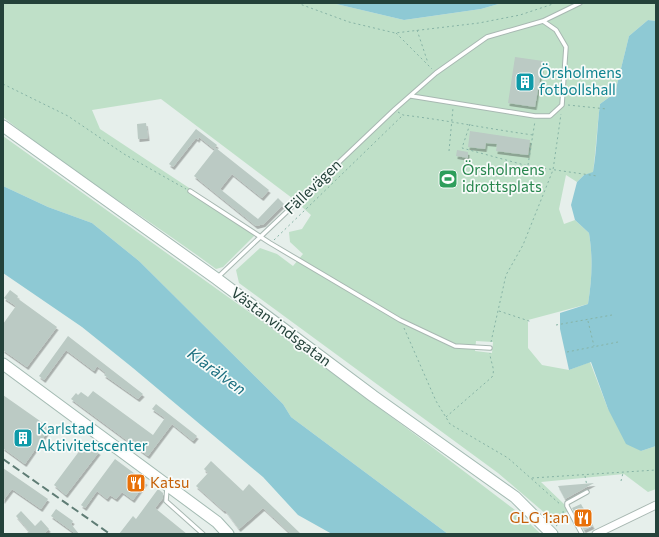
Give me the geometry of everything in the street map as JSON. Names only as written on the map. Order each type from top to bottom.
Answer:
[{"type":"street","name":"Västanvindsgatan","points":[[3,126],[217,279],[367,391],[515,497],[551,532]]},
{"type":"street","points":[[3,364],[217,522],[228,534]]},
{"type":"street","points":[[596,534],[656,504]]},
{"type":"lane","name":"Fällevägen","points":[[217,279],[395,109],[436,73],[487,37],[543,21],[580,3]]},
{"type":"lane","points":[[411,96],[453,104],[535,116],[550,116],[562,105],[566,47],[556,30],[543,21]]},
{"type":"lane","points":[[190,191],[270,243],[400,320],[455,346],[490,348]]},
{"type":"lane","points":[[167,485],[166,501],[203,534]]},
{"type":"lane","points":[[582,534],[567,506],[567,503],[587,492]]},
{"type":"path","points":[[297,3],[349,22],[396,33],[479,23],[513,16],[556,3]]},
{"type":"path","points":[[416,30],[428,65]]},
{"type":"path","points":[[396,33],[436,73]]},
{"type":"path","points":[[3,84],[68,116],[124,154],[190,191]]},
{"type":"path","points":[[449,151],[453,104]]},
{"type":"path","points":[[446,417],[492,377],[494,368],[490,361],[490,348],[506,275],[523,245],[553,170],[562,105],[607,109]]},
{"type":"path","points":[[395,109],[403,115],[452,121],[493,130],[533,135]]},
{"type":"path","points":[[270,243],[403,115]]},
{"type":"path","points":[[528,166],[535,116]]},
{"type":"path","points":[[470,124],[462,148],[528,166],[597,176]]},
{"type":"path","points":[[498,311],[532,322]]},
{"type":"path","points":[[556,325],[612,315]]},
{"type":"path","points":[[400,320],[436,401],[450,424],[508,458],[561,505],[564,513],[559,525],[551,532]]},
{"type":"path","points":[[588,320],[594,346]]},
{"type":"path","points":[[567,352],[618,342]]},
{"type":"path","points":[[531,478],[656,470]]},
{"type":"path","points":[[621,481],[623,472]]},
{"type":"path","points":[[584,475],[587,480],[587,492]]},
{"type":"green space","points":[[3,3],[332,3],[404,20],[481,9],[502,3],[656,3],[656,21],[648,20],[629,36],[615,93],[600,104],[593,173],[584,175],[577,182],[566,175],[559,209],[564,224],[575,220],[589,233],[592,268],[588,304],[528,320],[528,348],[542,365],[569,370],[590,362],[608,409],[641,451],[656,446],[656,489],[648,492],[624,474],[541,482],[564,504],[568,511],[553,520],[498,473],[239,283],[236,270],[260,248],[277,254],[293,266],[303,254],[290,242],[289,232],[302,229],[311,215],[292,198],[161,99],[92,110],[100,129],[257,233],[223,267],[216,269],[55,157],[3,117]],"holes":[[[476,341],[493,342],[492,353],[475,351]]]},
{"type":"green space","points":[[3,136],[263,322],[432,447],[515,510],[541,534],[448,534],[291,417],[283,404],[139,261],[92,223],[48,207],[3,186]]},
{"type":"water","points":[[332,3],[502,3],[481,9],[404,20]]},
{"type":"water","points":[[648,20],[656,21],[656,446],[641,451],[626,444],[608,409],[591,362],[569,370],[560,329],[560,313],[588,304],[592,268],[589,233],[575,220],[571,205],[577,182],[584,175],[593,172],[600,104],[615,93],[629,36]]},
{"type":"water","name":"Klarälven","points":[[3,186],[48,207],[92,223],[139,261],[283,404],[291,417],[448,534],[332,534],[298,515],[263,477],[133,368],[82,327],[3,273]]},
{"type":"building","name":"Örsholmens fotbollshall","points":[[515,57],[543,61],[535,107],[508,103]]},
{"type":"building","points":[[146,123],[148,138],[138,139],[137,124]]},
{"type":"building","points":[[196,129],[217,145],[214,149],[199,137],[198,140],[196,138],[173,167],[169,164]]},
{"type":"building","points":[[470,131],[530,140],[528,155],[496,151],[497,144],[486,143],[485,149],[468,147]]},
{"type":"building","points":[[216,148],[269,190],[262,198],[232,174],[220,189],[258,219],[278,198],[284,204],[264,224],[256,226],[194,176]]},
{"type":"building","points":[[457,150],[468,152],[468,158],[456,156]]},
{"type":"building","points":[[10,290],[18,296],[17,298],[57,327],[27,367],[3,350],[3,324],[16,306],[4,298]]},
{"type":"building","points":[[68,336],[143,394],[138,399],[104,375],[106,373],[97,366],[94,371],[66,350],[44,380],[39,376]]},
{"type":"building","points":[[93,391],[153,435],[165,418],[152,409],[156,404],[197,436],[193,441],[172,424],[148,456],[71,399],[76,393],[78,395],[81,392],[88,397]]},
{"type":"building","name":"Karlstad Aktivitetscenter","points":[[3,395],[50,428],[25,464],[3,448]]},
{"type":"building","points":[[86,442],[99,452],[66,495],[54,485]]},
{"type":"building","points":[[115,459],[146,482],[133,500],[122,492],[116,499],[110,495],[107,499],[97,491],[85,508],[81,505]]},
{"type":"building","points":[[211,461],[243,491],[249,484],[301,534],[291,534],[263,508],[239,529],[225,510],[224,511],[196,486],[208,473],[204,469]]},
{"type":"building","points":[[3,468],[48,499],[41,509],[12,489],[3,501]]},
{"type":"building","points":[[594,483],[565,499],[558,486]]},
{"type":"building","points":[[158,489],[163,493],[163,498],[155,508],[187,534],[119,534],[133,516],[136,519]]},
{"type":"building","points":[[581,504],[593,526],[584,530],[572,508]]},
{"type":"building","points":[[56,509],[73,521],[71,524],[79,534],[76,534],[51,516]]},
{"type":"building","points":[[21,511],[35,526],[41,520],[49,529],[44,534],[26,534],[29,531],[16,516]]},
{"type":"railway","points":[[3,459],[110,534]]},
{"type":"place","name":"Örsholmens fotbollshall","points":[[525,82]]},
{"type":"place","name":"Örsholmens idrottsplats","points":[[448,179]]},
{"type":"place","name":"Karlstad Aktivitetscenter","points":[[23,438]]},
{"type":"place","name":"Katsu","points":[[136,483]]},
{"type":"place","name":"GLG 1:an","points":[[583,518]]}]
